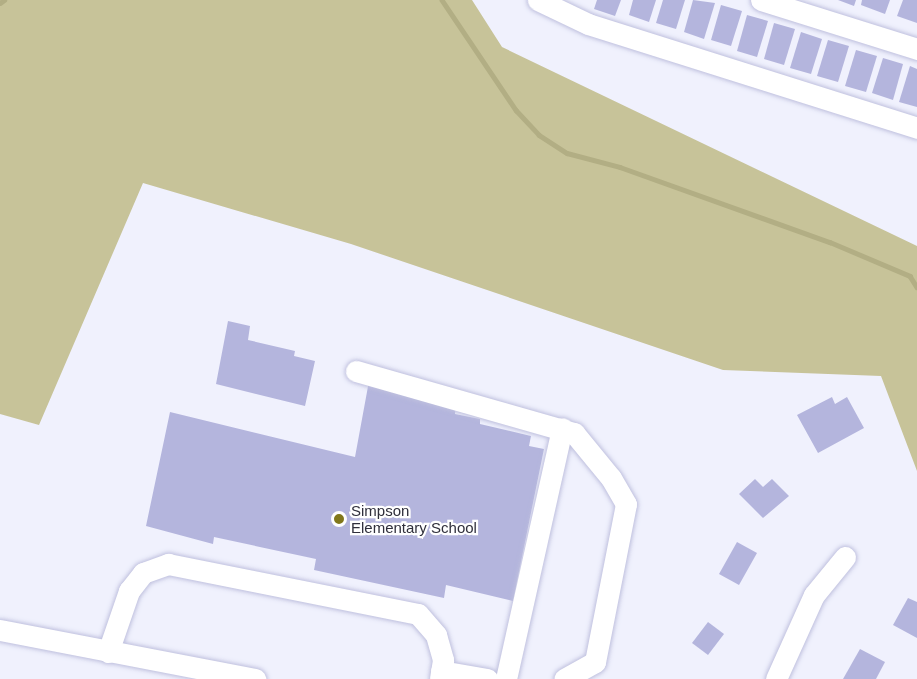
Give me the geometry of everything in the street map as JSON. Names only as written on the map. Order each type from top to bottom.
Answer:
[{"type":"street","points":[[538,0],[588,24],[917,128]]},
{"type":"street","points":[[761,0],[917,49]]},
{"type":"street","points":[[356,371],[562,428],[574,433],[595,458],[626,504],[595,662],[564,679]]},
{"type":"street","points":[[506,679],[562,428]]},
{"type":"street","points":[[776,679],[814,595],[845,557]]},
{"type":"street","points":[[108,652],[129,591],[143,573],[168,564],[418,614],[436,635],[443,660],[440,675],[487,679]]},
{"type":"street","points":[[0,630],[255,679]]},
{"type":"shaded area","points":[[0,0],[472,0],[502,47],[917,246],[917,471],[881,376],[723,370],[351,244],[143,183],[39,425],[0,414]]},
{"type":"building","points":[[597,0],[621,0],[615,16],[594,9]]},
{"type":"building","points":[[633,0],[656,0],[649,22],[629,15]]},
{"type":"building","points":[[663,0],[685,0],[676,29],[656,23]]},
{"type":"building","points":[[693,0],[715,3],[704,39],[684,32]]},
{"type":"building","points":[[838,0],[856,0],[854,6]]},
{"type":"building","points":[[862,0],[890,0],[885,14],[861,5]]},
{"type":"building","points":[[903,0],[917,0],[917,23],[897,16]]},
{"type":"building","points":[[721,5],[742,11],[731,46],[711,40]]},
{"type":"building","points":[[747,15],[768,21],[757,57],[737,51]]},
{"type":"building","points":[[774,23],[795,29],[784,65],[764,59]]},
{"type":"building","points":[[801,32],[822,39],[811,74],[790,68]]},
{"type":"building","points":[[828,40],[849,46],[838,82],[817,76]]},
{"type":"building","points":[[856,50],[877,56],[866,92],[845,86]]},
{"type":"building","points":[[883,58],[903,64],[893,100],[872,93]]},
{"type":"building","points":[[910,66],[917,69],[917,107],[899,102]]},
{"type":"building","points":[[228,321],[250,326],[248,340],[295,351],[294,356],[315,361],[305,406],[216,384]]},
{"type":"building","points":[[369,381],[456,400],[455,414],[480,419],[480,424],[531,436],[529,446],[544,449],[513,601],[446,585],[444,598],[314,570],[316,559],[214,537],[213,544],[146,526],[170,412],[355,457]]},
{"type":"building","points":[[832,397],[835,404],[847,397],[864,428],[818,453],[797,415]]},
{"type":"building","points":[[755,479],[763,487],[772,479],[789,496],[763,518],[739,494]]},
{"type":"building","points":[[737,542],[757,553],[739,585],[719,574]]},
{"type":"building","points":[[908,598],[917,602],[917,638],[893,625]]},
{"type":"building","points":[[708,622],[724,634],[708,655],[692,643]]},
{"type":"building","points":[[860,649],[885,662],[876,679],[843,679]]},
{"type":"waterway","points":[[0,3],[4,0]]},
{"type":"waterway","points":[[442,0],[516,110],[539,135],[567,153],[620,167],[830,242],[910,276],[917,287]]},
{"type":"place","name":"Simpson Elementary School","points":[[339,519]]}]
